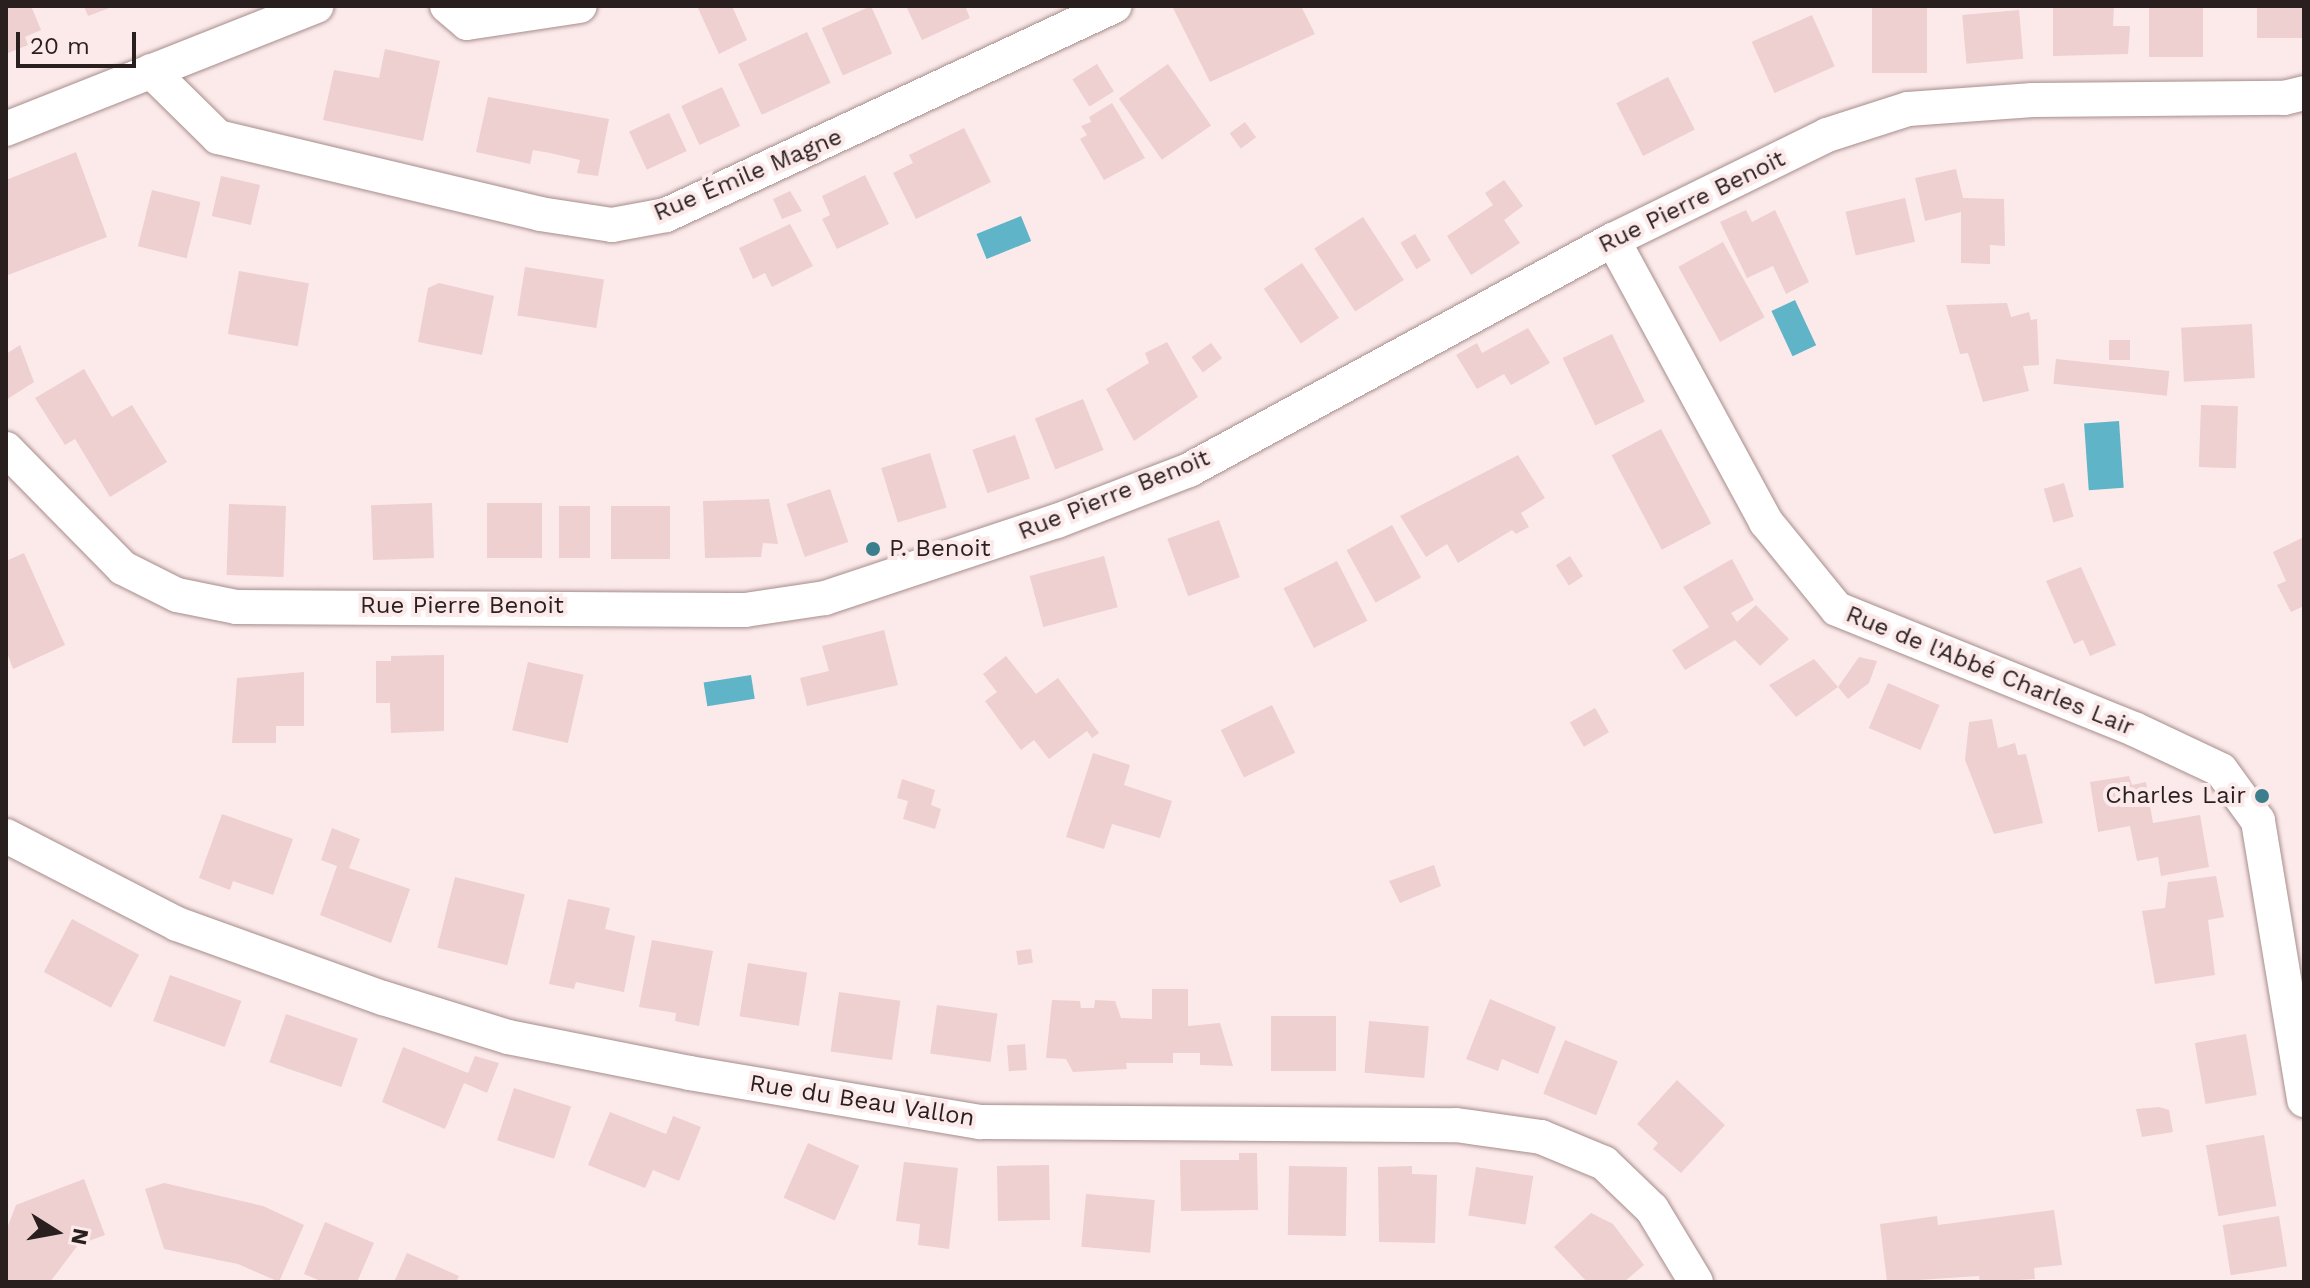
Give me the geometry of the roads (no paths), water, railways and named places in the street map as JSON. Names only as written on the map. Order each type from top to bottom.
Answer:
[{"type":"street","points":[[6,129],[316,6]]},
{"type":"street","points":[[447,6],[467,23],[580,6]]},
{"type":"street","name":"Rue Émile Magne","points":[[151,71],[218,137],[540,214],[612,225],[666,215],[1115,6]]},
{"type":"street","name":"Rue Pierre Benoit","points":[[6,449],[123,568],[177,595],[236,607],[745,610],[825,598],[1057,521],[1189,470],[1613,240],[1827,135],[1908,109],[2033,100],[2284,98],[2304,93]]},
{"type":"street","name":"Rue de l'Abbé Charles Lair","points":[[1613,240],[1766,522],[1837,609],[2134,729],[2221,770],[2258,821],[2304,1100]]},
{"type":"street","name":"Rue du Beau Vallon","points":[[6,836],[177,924],[383,998],[508,1037],[690,1073],[980,1122],[1456,1125],[1541,1137],[1604,1163],[1652,1209],[1696,1282]]},
{"type":"water","points":[[1021,216],[1031,241],[987,259],[976,234]]},
{"type":"water","points":[[1795,300],[1816,345],[1793,356],[1771,311]]},
{"type":"water","points":[[2119,421],[2124,488],[2089,490],[2084,423]]},
{"type":"water","points":[[751,675],[755,699],[707,706],[704,683]]},
{"type":"place","name":"P. Benoit","points":[[873,549]]},
{"type":"place","name":"Charles Lair","points":[[2262,796]]}]
